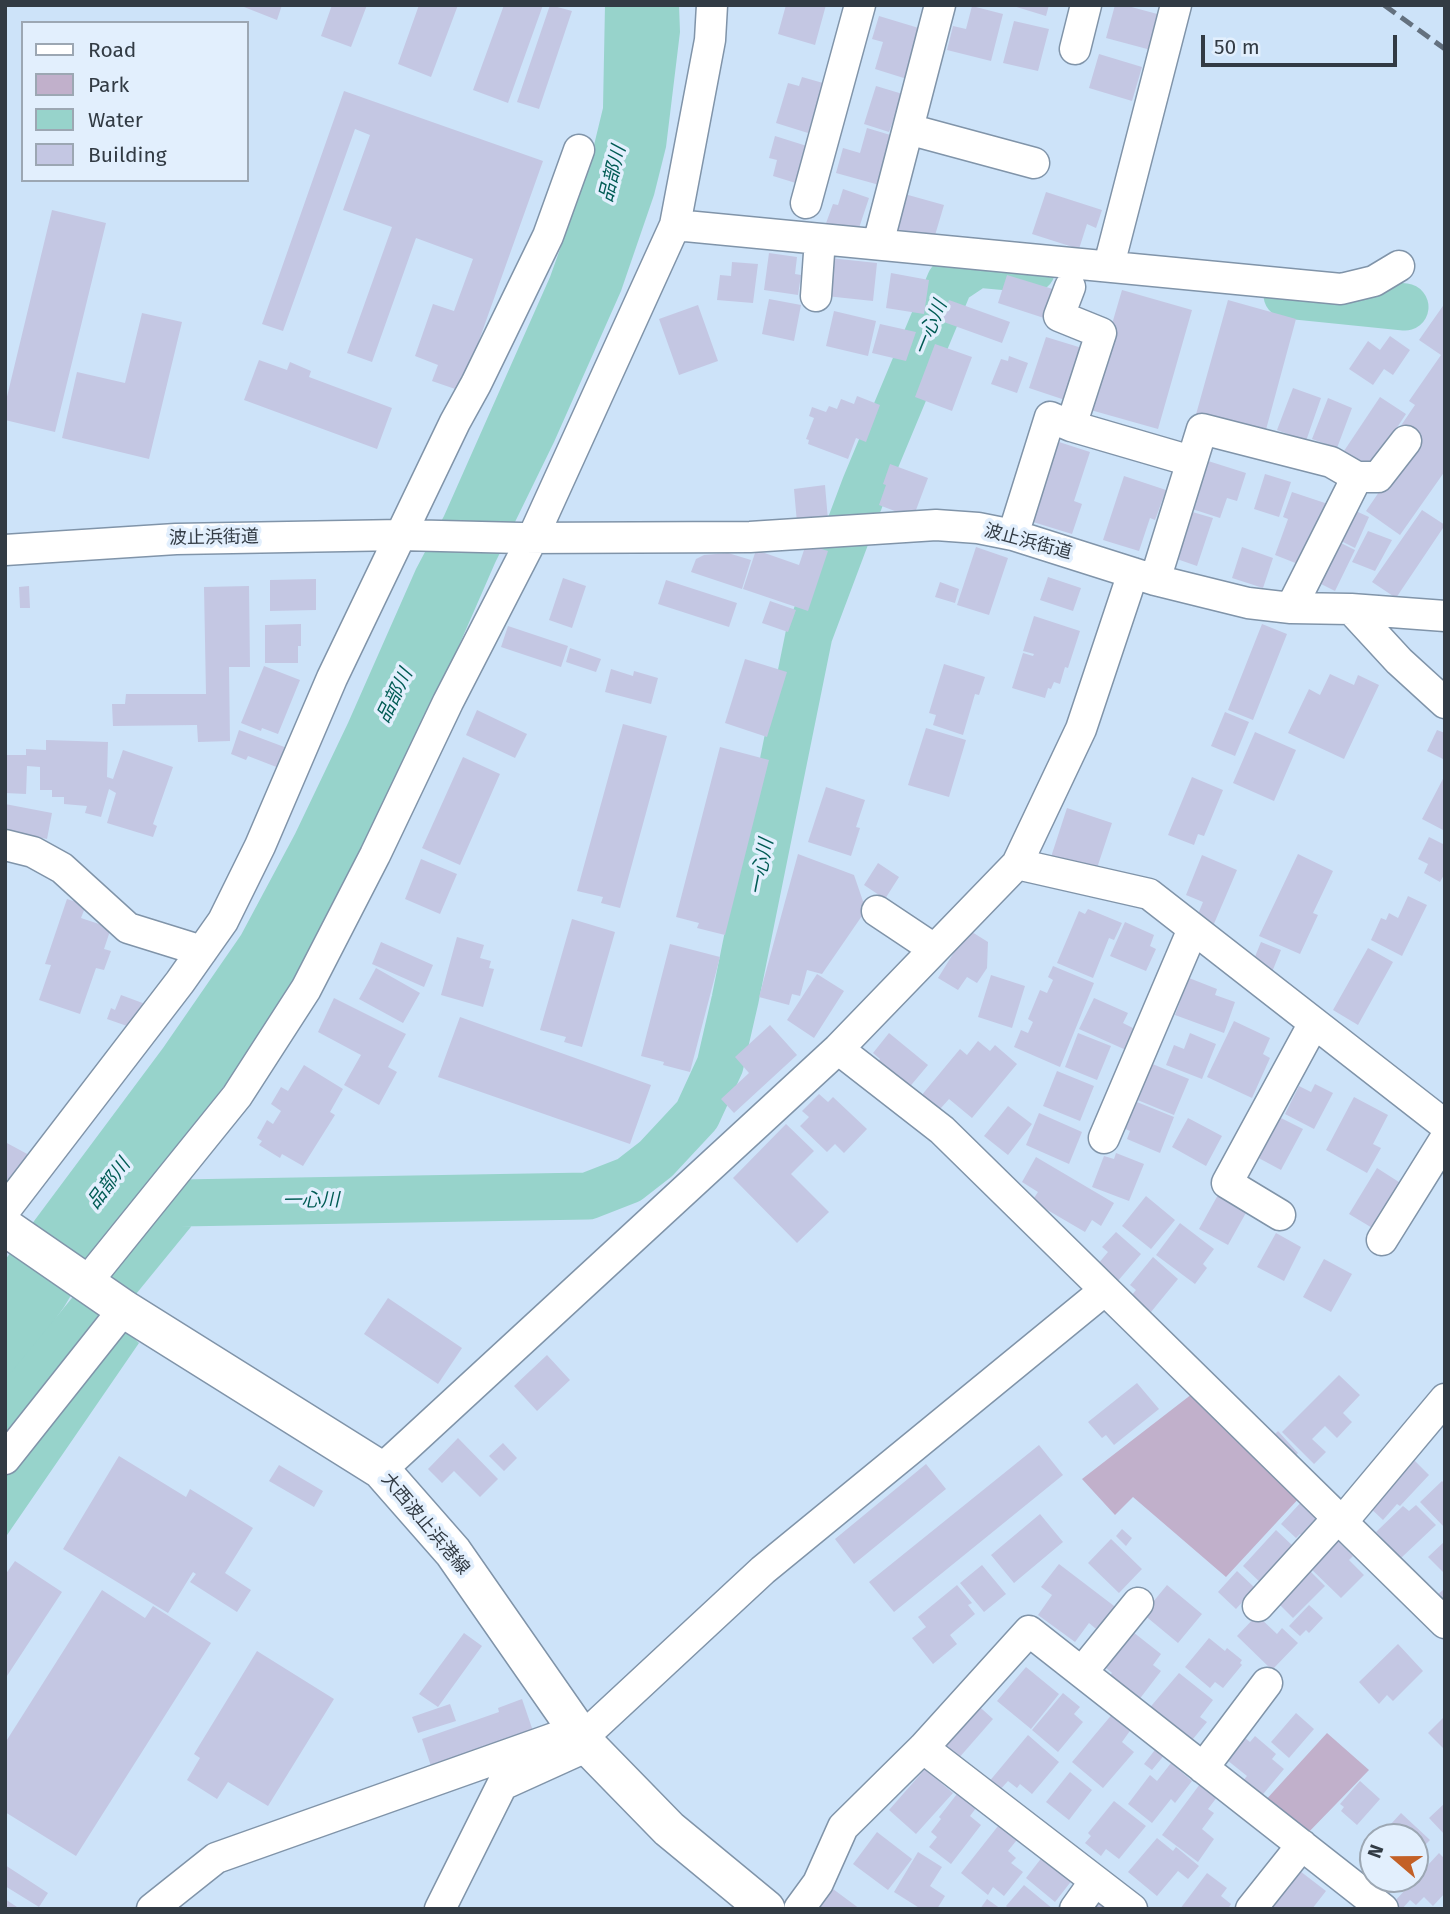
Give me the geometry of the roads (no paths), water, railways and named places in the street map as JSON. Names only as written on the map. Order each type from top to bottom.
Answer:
[{"type":"main road","name":"大西波止浜港線","points":[[7,1222],[99,1291],[381,1470],[453,1552],[582,1738],[669,1829],[766,1909]]},
{"type":"street","points":[[5,1459],[99,1291],[237,1096],[306,989],[375,855],[675,225],[710,40],[712,5]]},
{"type":"street","points":[[806,203],[860,5]]},
{"type":"street","points":[[1075,49],[1086,5]]},
{"type":"street","points":[[1109,265],[1176,5]]},
{"type":"street","points":[[878,244],[908,130],[934,7]]},
{"type":"street","points":[[908,130],[1034,163]]},
{"type":"street","points":[[7,1222],[223,920],[260,846],[332,678],[412,535],[548,236],[579,150]]},
{"type":"street","points":[[675,225],[1341,289],[1374,281],[1399,266]]},
{"type":"street","points":[[816,296],[820,239]]},
{"type":"street","points":[[1070,287],[1059,316],[1101,333],[1071,426]]},
{"type":"street","points":[[1013,535],[1050,417],[1071,426],[1191,461]]},
{"type":"street","points":[[381,1470],[838,1049],[1017,864],[1081,729],[1202,429],[1331,462],[1357,477],[1378,477],[1406,440]]},
{"type":"street","points":[[1291,608],[1357,477]]},
{"type":"street","name":"波止浜街道","points":[[5,550],[176,539],[412,535],[750,537],[936,525],[978,528],[1013,535],[1144,576],[1248,603],[1291,608],[1351,609],[1445,616]]},
{"type":"street","points":[[1351,609],[1399,661],[1445,703]]},
{"type":"street","points":[[5,845],[33,852],[62,868],[128,928],[202,951]]},
{"type":"street","points":[[1017,864],[1149,894],[1445,1125]]},
{"type":"street","points":[[877,911],[934,949]]},
{"type":"street","points":[[1104,1138],[1193,929]]},
{"type":"street","points":[[1280,1215],[1227,1183],[1314,1023]]},
{"type":"street","points":[[838,1049],[942,1130],[1445,1623]]},
{"type":"street","points":[[1382,1240],[1445,1139]]},
{"type":"street","points":[[440,1909],[502,1784],[582,1738],[763,1570],[1105,1290]]},
{"type":"street","points":[[1258,1606],[1340,1520],[1445,1399]]},
{"type":"street","points":[[1082,1672],[1138,1603]]},
{"type":"street","points":[[799,1909],[818,1883],[843,1827],[923,1748],[1029,1631],[1383,1909]]},
{"type":"street","points":[[1203,1768],[1267,1683]]},
{"type":"street","points":[[152,1909],[216,1858],[582,1738]]},
{"type":"street","points":[[923,1748],[1132,1909]]},
{"type":"street","points":[[1251,1909],[1302,1845]]},
{"type":"street","points":[[1075,1909],[1095,1881]]},
{"type":"water","name":"品部川","points":[[605,5],[679,5],[680,32],[666,147],[654,195],[621,291],[355,872],[262,1037],[102,1244],[64,1307],[5,1390],[5,1260],[163,1048],[241,935],[295,834],[348,723],[550,277],[587,174],[603,108]]},
{"type":"water","points":[[124,1328],[139,1343],[5,1538],[5,1473]]},
{"type":"waterway","name":"一心川","points":[[5,1417],[180,1203],[588,1196],[629,1180],[656,1159],[697,1115],[720,1065],[809,635],[865,486],[950,282],[977,264],[1032,269]]},
{"type":"waterway","name":"一心川","points":[[1287,295],[1405,307]]},
{"type":"railway","points":[[1384,5],[1445,49]]}]
